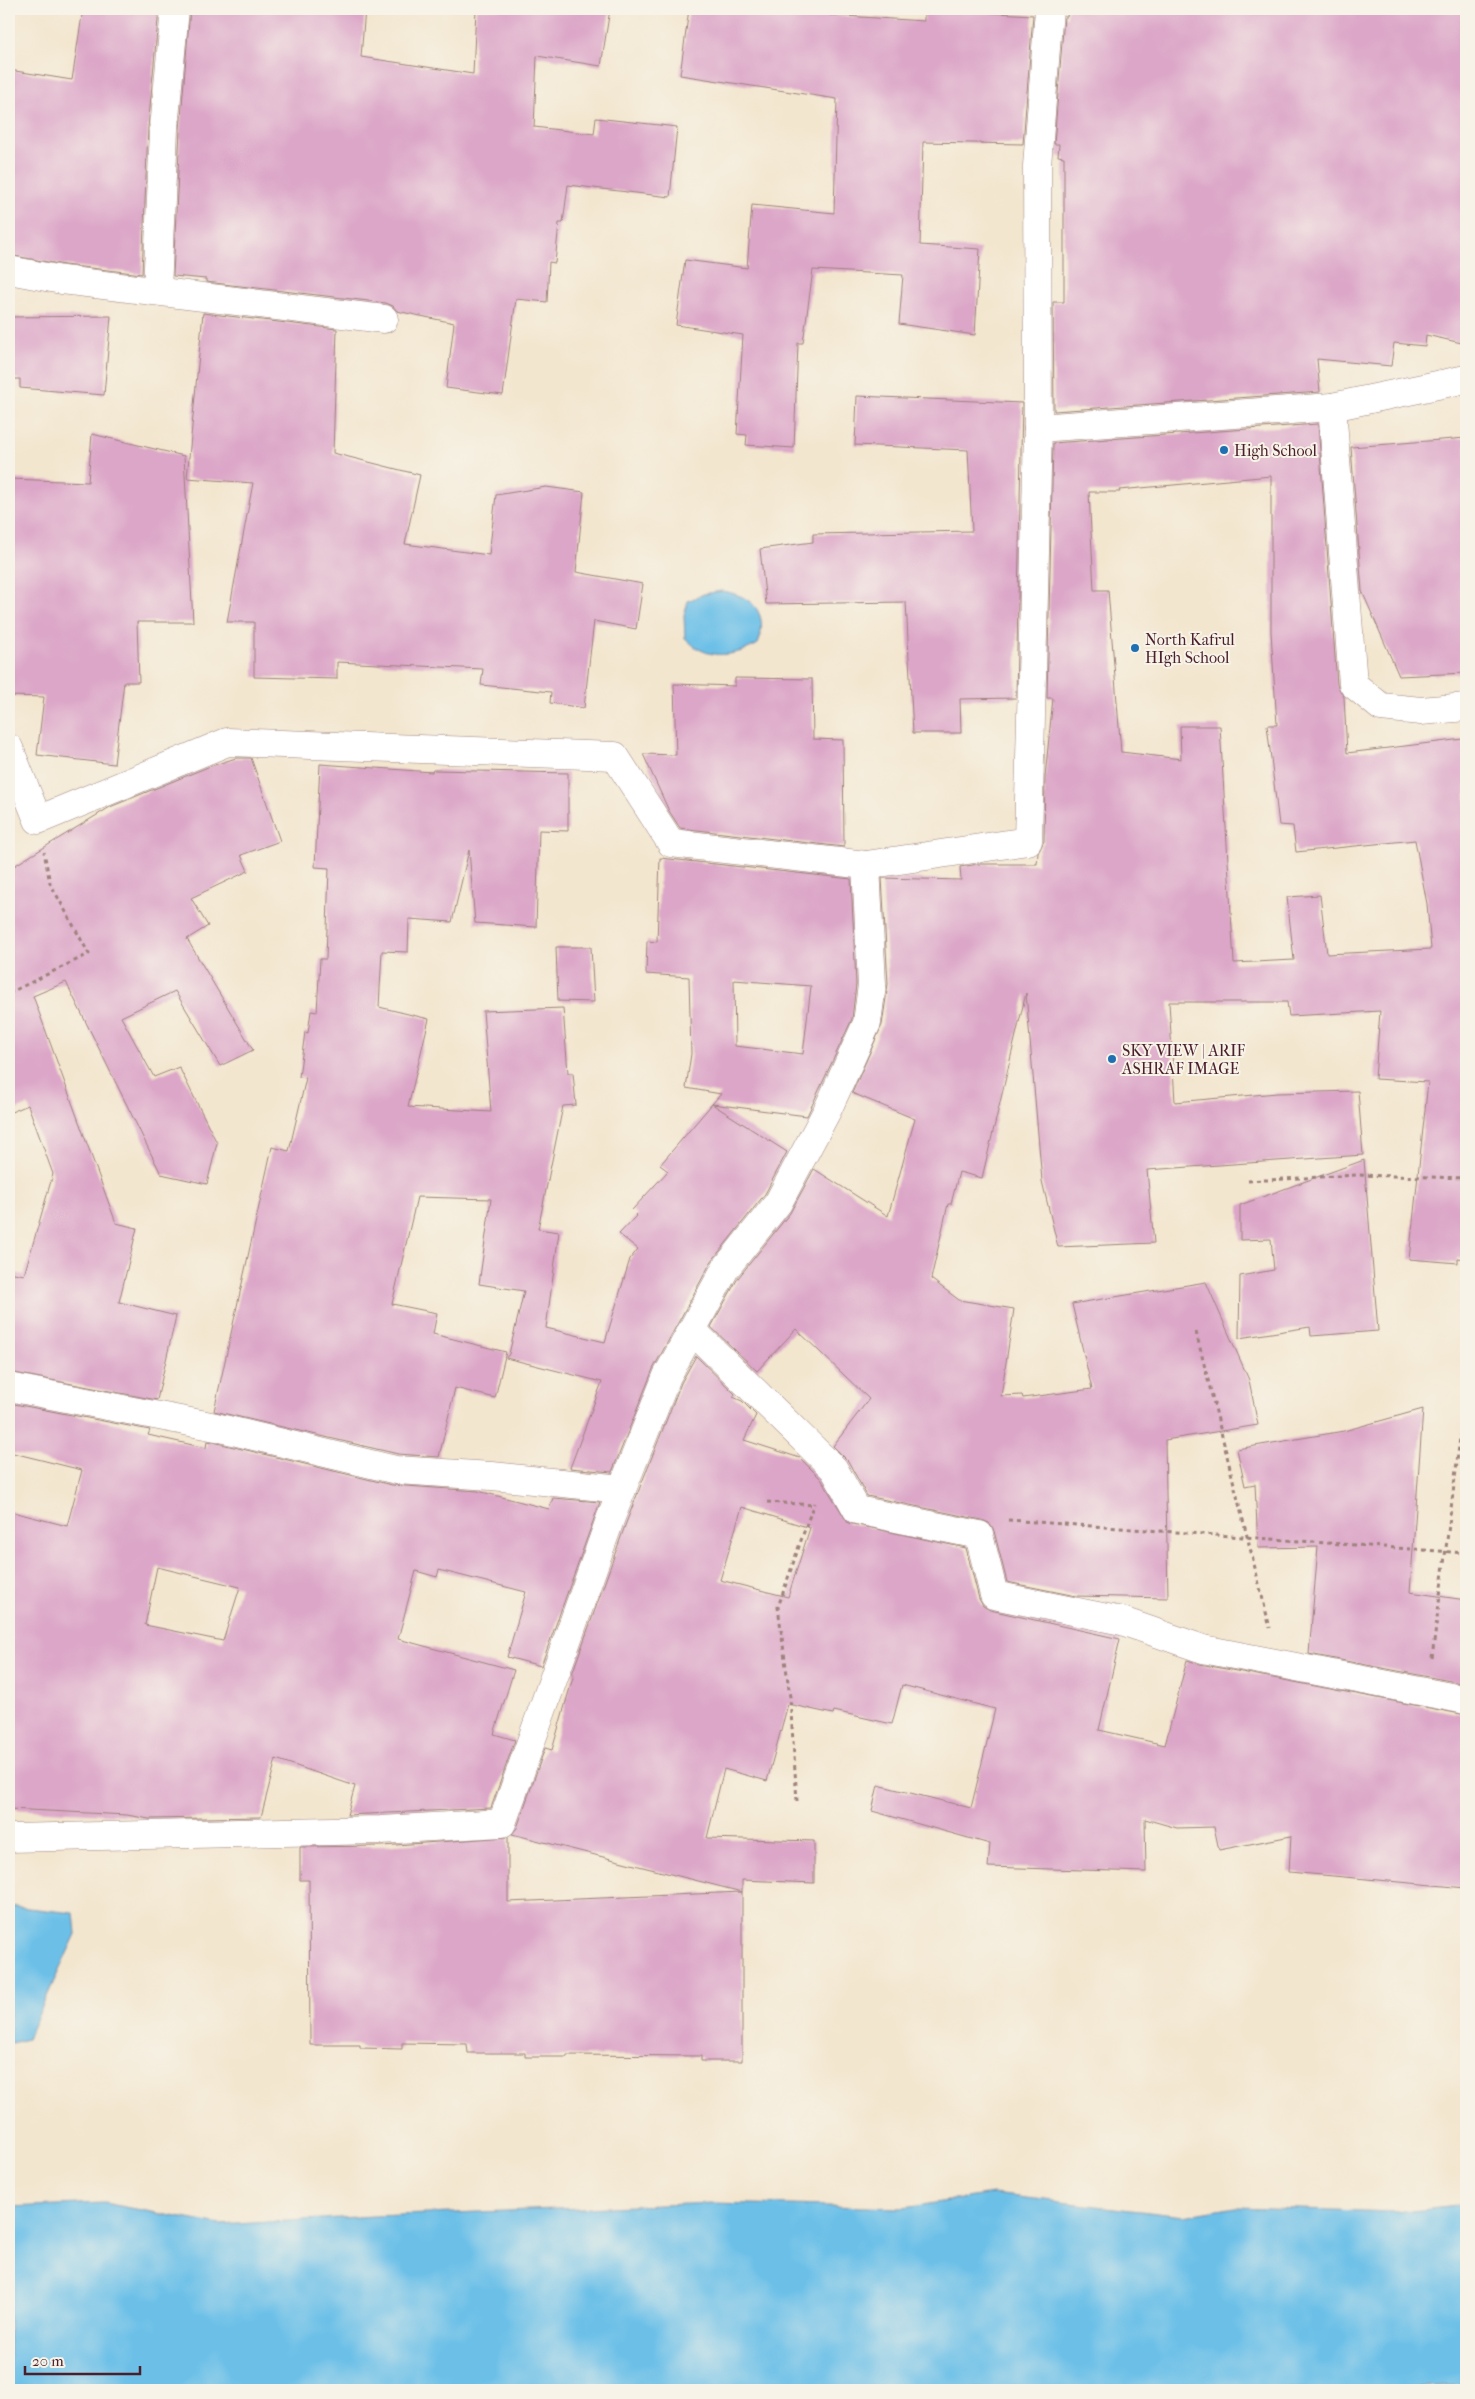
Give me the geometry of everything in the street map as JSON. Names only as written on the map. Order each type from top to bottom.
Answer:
[{"type":"street","points":[[157,292],[164,129],[175,9]]},
{"type":"street","points":[[9,748],[38,820],[227,742],[615,756],[671,843],[866,866],[1028,841],[1038,428],[1037,166],[1050,9]]},
{"type":"street","points":[[9,270],[62,280],[384,319]]},
{"type":"street","points":[[1038,428],[1332,407],[1466,379]]},
{"type":"street","points":[[1332,407],[1352,684],[1381,707],[1421,711],[1466,707]]},
{"type":"street","points":[[9,1838],[380,1830],[502,1823],[622,1489],[667,1376],[725,1269],[778,1203],[827,1110],[867,1023],[872,985],[866,866]]},
{"type":"street","points":[[692,1330],[834,1468],[857,1510],[979,1535],[994,1595],[1122,1621],[1203,1649],[1428,1691],[1466,1700]]},
{"type":"street","points":[[9,1387],[216,1426],[396,1470],[492,1476],[622,1489]]},
{"type":"path","points":[[9,994],[89,954],[50,883],[38,820]]},
{"type":"path","points":[[1248,1181],[1356,1175],[1466,1178]]},
{"type":"path","points":[[1196,1332],[1278,1663]]},
{"type":"path","points":[[1428,1691],[1466,1391]]},
{"type":"path","points":[[797,1801],[790,1697],[778,1607],[828,1463]]},
{"type":"path","points":[[767,1502],[816,1506]]},
{"type":"path","points":[[1003,1519],[1466,1553]]},
{"type":"water","points":[[722,591],[742,597],[756,608],[760,615],[761,623],[758,644],[730,654],[715,654],[699,649],[685,638],[684,615],[688,601],[704,594]]},
{"type":"water","points":[[9,1906],[74,1913],[76,1934],[27,2039],[12,2043],[9,2042]]},
{"type":"water","points":[[992,2194],[1183,2216],[1236,2207],[1396,2212],[1466,2204],[1466,2385],[1360,2390],[9,2390],[9,2207],[104,2203],[220,2225],[374,2216],[713,2203],[904,2208]]},
{"type":"building","points":[[83,9],[159,9],[148,128],[142,274],[64,265],[9,255],[9,70],[72,80]]},
{"type":"building","points":[[190,9],[365,9],[361,57],[473,74],[476,9],[610,9],[601,66],[537,56],[534,127],[594,134],[596,118],[677,127],[670,197],[568,185],[563,223],[559,223],[555,263],[549,262],[547,302],[516,299],[503,395],[446,388],[454,323],[397,311],[393,306],[386,303],[206,282],[206,279],[173,276],[180,130]]},
{"type":"building","points":[[689,9],[830,9],[829,15],[924,21],[924,9],[1033,15],[1023,144],[923,142],[920,245],[980,249],[975,335],[899,324],[903,275],[813,270],[803,343],[798,343],[794,448],[746,445],[747,435],[737,434],[743,335],[676,325],[685,260],[747,268],[752,205],[834,213],[837,99],[680,75]]},
{"type":"building","points":[[1068,9],[1466,9],[1466,344],[1426,335],[1425,346],[1394,343],[1391,366],[1317,359],[1320,392],[1054,411],[1053,302],[1064,302],[1064,157],[1058,156],[1059,144],[1054,144],[1064,17],[1067,17]]},
{"type":"building","points":[[203,313],[337,329],[333,453],[420,475],[405,544],[489,555],[496,495],[546,487],[584,492],[576,572],[643,584],[636,629],[594,621],[584,708],[550,703],[551,692],[481,685],[483,669],[337,662],[337,679],[254,677],[254,622],[227,622],[253,483],[187,478]]},
{"type":"building","points":[[111,316],[104,395],[20,388],[20,379],[9,379],[9,317]]},
{"type":"building","points":[[857,396],[1022,403],[1016,698],[960,699],[961,733],[913,733],[906,602],[766,604],[760,549],[813,542],[813,534],[972,531],[968,450],[855,445]]},
{"type":"building","points":[[1318,424],[1337,685],[1344,697],[1347,753],[1463,739],[1466,759],[1466,1259],[1458,1258],[1458,1263],[1409,1259],[1428,1082],[1375,1079],[1380,1011],[1289,1016],[1287,1002],[1169,1002],[1175,1102],[1277,1093],[1358,1091],[1363,1155],[1147,1170],[1154,1243],[1058,1247],[1042,1181],[1026,993],[982,1178],[959,1172],[951,1204],[948,1204],[931,1279],[959,1300],[1014,1309],[1001,1396],[1022,1395],[1023,1398],[1092,1389],[1072,1304],[1206,1282],[1249,1380],[1258,1425],[1165,1440],[1168,1598],[1076,1596],[1007,1582],[994,1531],[989,1523],[867,1496],[848,1461],[833,1446],[869,1399],[796,1329],[757,1371],[711,1327],[738,1278],[790,1213],[814,1169],[888,1216],[915,1119],[852,1093],[882,1025],[888,984],[882,878],[961,880],[960,867],[979,864],[1037,864],[1038,853],[1044,841],[1045,777],[1053,698],[1047,698],[1053,443]],"holes":[[[1271,476],[1271,632],[1277,725],[1267,725],[1279,825],[1293,826],[1296,852],[1415,840],[1427,904],[1431,949],[1327,954],[1320,895],[1287,897],[1294,960],[1234,963],[1220,726],[1180,726],[1181,759],[1121,752],[1108,590],[1094,590],[1089,492],[1120,492],[1119,490]]]},
{"type":"building","points":[[92,434],[184,456],[193,622],[137,622],[139,682],[124,682],[114,764],[37,755],[44,697],[9,696],[9,479],[88,482]]},
{"type":"building","points":[[1466,438],[1466,673],[1399,676],[1362,591],[1351,447]]},
{"type":"building","points":[[735,678],[812,679],[813,739],[843,740],[844,847],[680,828],[669,811],[643,754],[676,755],[674,684],[735,686]]},
{"type":"building","points":[[236,758],[251,758],[280,841],[241,855],[248,871],[191,898],[208,926],[187,939],[253,1050],[220,1066],[175,991],[121,1017],[154,1077],[179,1067],[217,1143],[207,1184],[161,1174],[66,982],[33,996],[116,1223],[137,1228],[119,1302],[176,1316],[157,1400],[9,1372],[9,1272],[24,1275],[53,1174],[28,1105],[9,1113],[9,869],[110,807],[208,767]]},
{"type":"building","points":[[320,764],[432,772],[433,770],[568,773],[568,831],[539,830],[536,927],[475,923],[469,850],[452,922],[409,919],[408,952],[382,951],[379,1007],[429,1019],[408,1107],[491,1112],[483,1011],[563,1008],[568,1073],[573,1073],[576,1105],[563,1106],[538,1229],[559,1232],[546,1328],[605,1342],[630,1259],[638,1249],[619,1234],[637,1215],[632,1210],[668,1171],[660,1165],[712,1104],[787,1152],[765,1194],[711,1262],[653,1369],[612,1472],[570,1468],[602,1382],[506,1358],[509,1354],[524,1291],[479,1284],[491,1199],[417,1197],[392,1304],[437,1313],[433,1334],[506,1352],[495,1398],[455,1388],[439,1457],[398,1454],[214,1411],[272,1147],[289,1151],[306,1078],[299,1077],[305,1032],[308,1033],[311,1011],[317,1012],[320,959],[326,959],[329,868],[315,867]]},
{"type":"building","points":[[660,858],[851,879],[856,984],[852,1019],[807,1116],[712,1104],[721,1094],[686,1088],[691,1054],[689,977],[646,974],[647,941],[657,942]],"holes":[[[734,980],[811,986],[803,1054],[735,1046]]]},
{"type":"building","points":[[556,947],[591,947],[594,1002],[558,1001]]},
{"type":"building","points":[[1364,1160],[1378,1331],[1311,1336],[1310,1327],[1239,1338],[1240,1276],[1274,1270],[1271,1239],[1240,1240],[1240,1205]]},
{"type":"building","points":[[696,1356],[735,1394],[733,1397],[742,1401],[756,1415],[744,1440],[800,1458],[821,1479],[848,1523],[966,1548],[979,1599],[983,1606],[990,1610],[1120,1639],[1099,1730],[1165,1745],[1187,1660],[1466,1715],[1466,1888],[1289,1872],[1291,1836],[1219,1850],[1214,1827],[1177,1828],[1145,1819],[1146,1872],[988,1867],[990,1844],[872,1811],[878,1785],[971,1808],[995,1709],[902,1685],[892,1724],[834,1711],[833,1714],[788,1704],[767,1781],[724,1769],[707,1838],[814,1841],[814,1883],[742,1880],[742,1892],[512,1834],[517,1828],[545,1748],[552,1750],[574,1674],[572,1674],[626,1523],[681,1383]],"holes":[[[742,1507],[810,1528],[788,1597],[720,1580]]]},
{"type":"building","points":[[9,1403],[150,1430],[148,1435],[206,1448],[207,1441],[213,1442],[392,1485],[478,1491],[549,1509],[553,1498],[600,1502],[541,1666],[507,1657],[526,1592],[439,1570],[437,1577],[416,1571],[398,1639],[514,1670],[494,1734],[515,1740],[491,1808],[347,1815],[355,1786],[276,1759],[261,1817],[149,1819],[127,1815],[9,1809],[9,1511],[67,1526],[82,1470],[9,1452]],"holes":[[[157,1567],[240,1587],[223,1641],[145,1625]]]},
{"type":"building","points":[[1423,1409],[1410,1592],[1466,1600],[1466,1684],[1309,1654],[1318,1547],[1258,1548],[1255,1484],[1245,1486],[1237,1449],[1344,1431]]},
{"type":"building","points":[[508,1837],[508,1902],[742,1892],[742,2061],[701,2061],[701,2056],[567,2055],[567,2057],[525,2057],[525,2053],[468,2053],[467,2044],[402,2043],[402,2049],[360,2048],[360,2045],[310,2045],[309,1880],[300,1880],[300,1847],[382,1846]]},
{"type":"place","name":"High School","points":[[1224,450]]},
{"type":"place","name":"North Kafrul HIgh School","points":[[1135,648]]},
{"type":"place","name":"SKY VIEW | ARIF ASHRAF IMAGE","points":[[1112,1059]]}]
